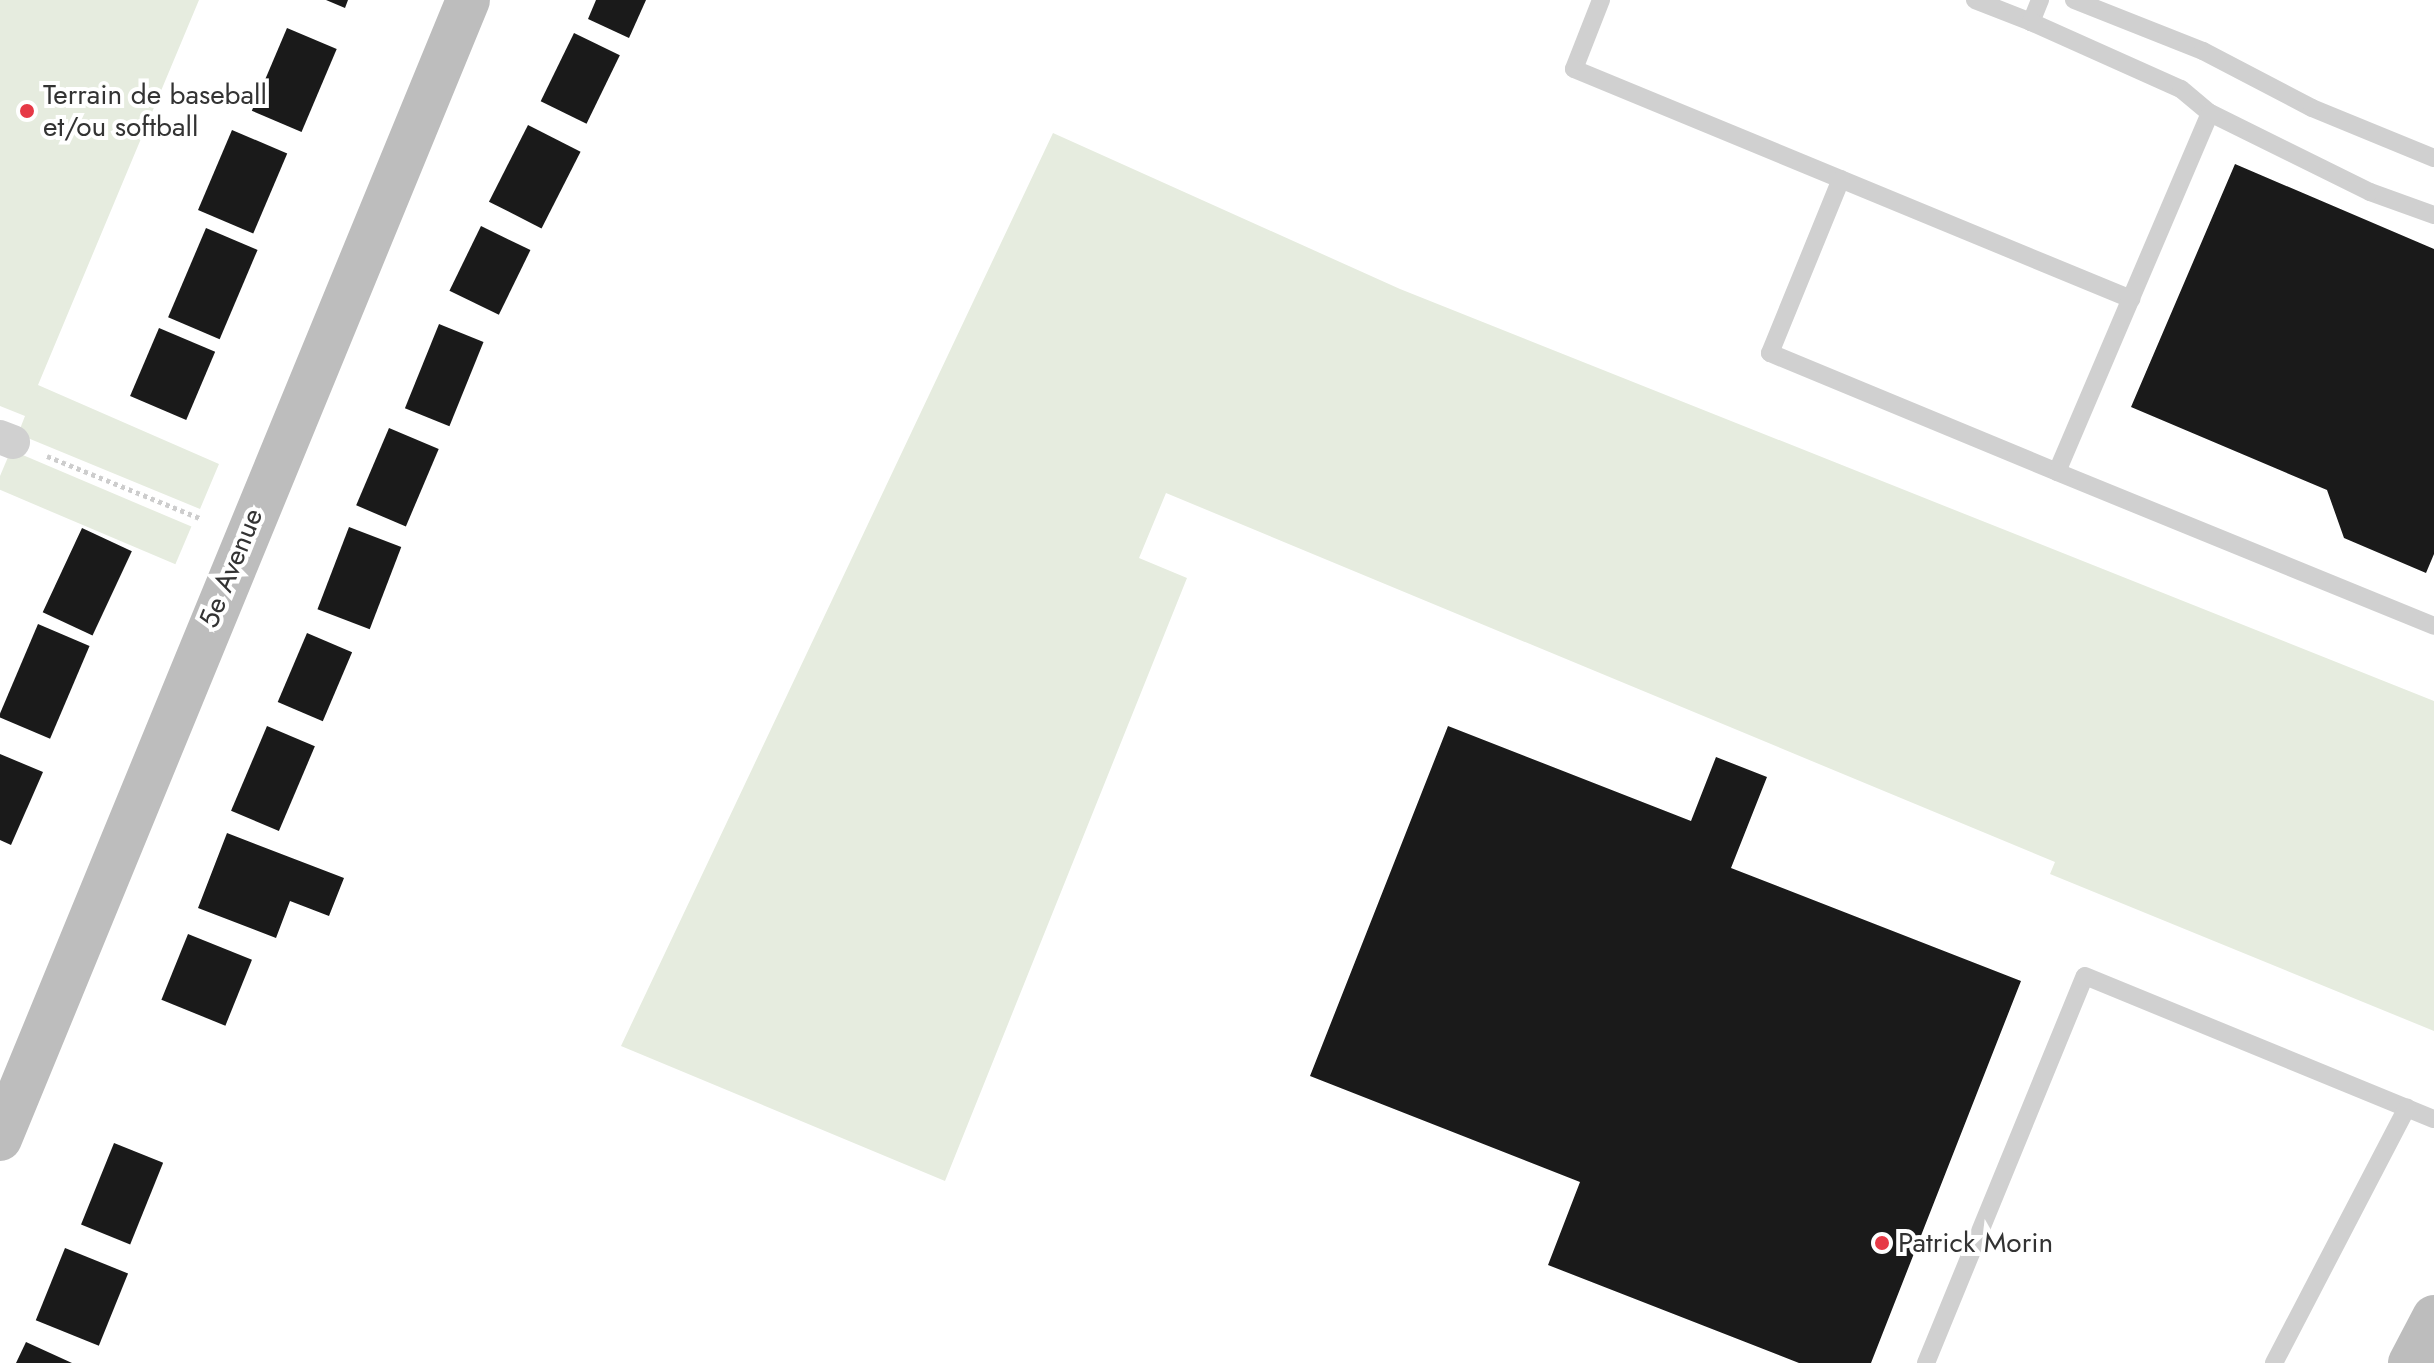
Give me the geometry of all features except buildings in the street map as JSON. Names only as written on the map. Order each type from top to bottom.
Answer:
[{"type":"street","name":"5e Avenue","points":[[0,1139],[468,0]]},
{"type":"street","points":[[2410,1363],[2434,1317]]},
{"type":"lane","points":[[1601,0],[1574,69],[2131,299]]},
{"type":"lane","points":[[1975,0],[2181,89],[2210,113],[2370,192],[2434,215]]},
{"type":"lane","points":[[2031,22],[2040,0]]},
{"type":"lane","points":[[2074,0],[2203,51],[2312,108],[2434,158]]},
{"type":"lane","points":[[2057,472],[2210,113]]},
{"type":"lane","points":[[1841,179],[1770,353],[2434,626]]},
{"type":"lane","points":[[1926,1363],[2085,976],[2434,1119]]},
{"type":"lane","points":[[2274,1363],[2407,1108]]},
{"type":"path","points":[[6,440],[202,519]]},
{"type":"shaded area","points":[[0,0],[199,0],[38,385],[219,464],[200,509],[18,434],[25,416],[0,406]]},
{"type":"shaded area","points":[[1053,133],[1400,289],[2434,701],[2434,1031],[2050,874],[2055,862],[1166,493],[1139,558],[1187,578],[945,1181],[621,1046]]},
{"type":"shaded area","points":[[11,450],[191,527],[175,564],[0,490],[0,476]]},
{"type":"place","name":"Terrain de baseball et/ou softball","points":[[27,111]]},
{"type":"place","name":"Patrick Morin","points":[[1882,1243]]}]
